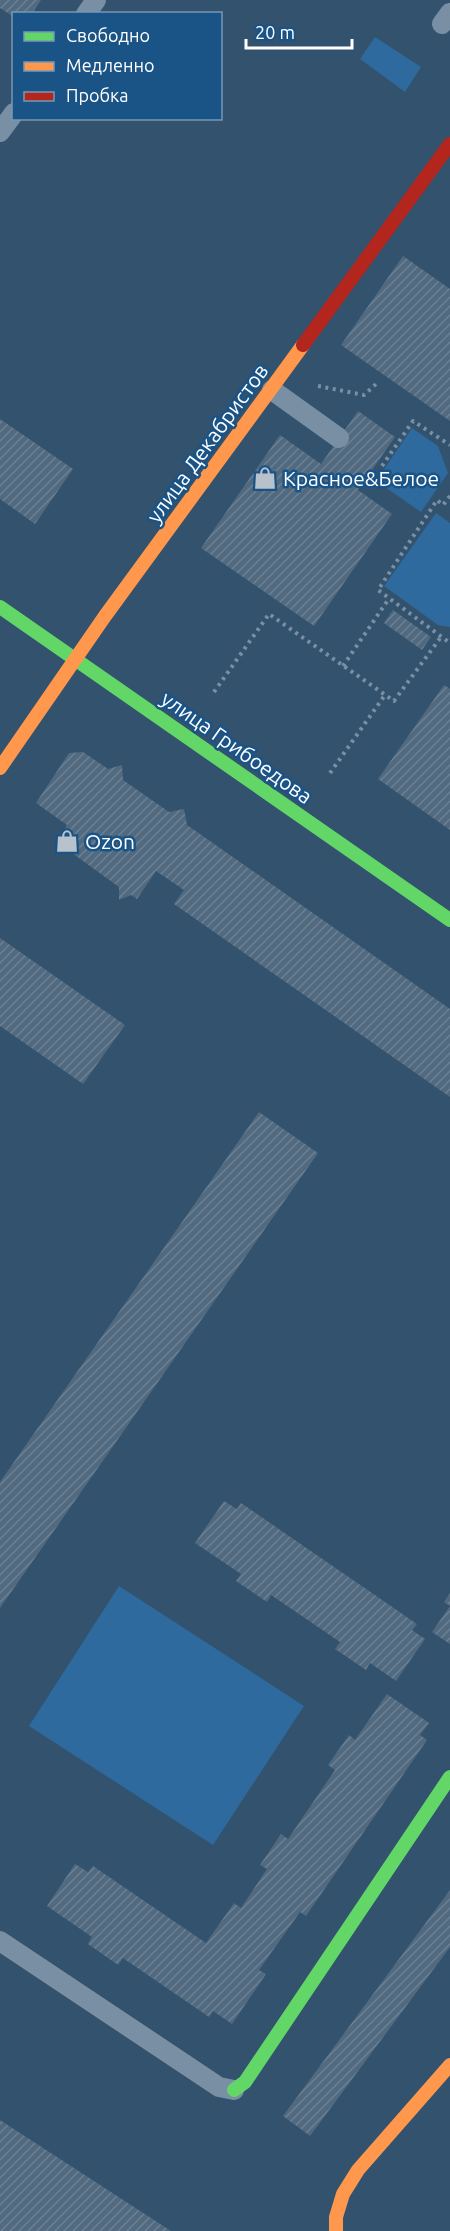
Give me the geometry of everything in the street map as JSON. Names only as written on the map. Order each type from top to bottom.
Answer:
[{"type":"street","name":"улица Декабристов","points":[[0,768],[75,660],[450,144]]},
{"type":"street","name":"улица Грибоедова","points":[[0,607],[450,920]]},
{"type":"street","points":[[234,2090],[245,2082],[450,1777]]},
{"type":"street","points":[[336,2231],[336,2217],[343,2193],[358,2170],[450,2065]]},
{"type":"lane","points":[[0,132],[12,117]]},
{"type":"lane","points":[[272,390],[339,438]]},
{"type":"lane","points":[[0,1941],[219,2086],[234,2090]]},
{"type":"path","points":[[314,385],[364,395],[376,384]]},
{"type":"path","points":[[382,466],[413,421],[450,445]]},
{"type":"path","points":[[450,496],[443,505],[437,500],[379,586],[380,594],[450,643]]},
{"type":"path","points":[[343,666],[388,600]]},
{"type":"path","points":[[214,692],[269,614],[392,700],[397,700],[441,637]]},
{"type":"path","points":[[330,773],[385,695]]},
{"type":"shaded area","points":[[375,37],[421,67],[405,92],[360,59]]},
{"type":"shaded area","points":[[412,428],[438,446],[448,473],[421,512],[376,481]]},
{"type":"shaded area","points":[[436,513],[450,523],[450,627],[438,625],[384,586]]},
{"type":"shaded area","points":[[119,1586],[304,1706],[213,1845],[29,1726]]},
{"type":"building","points":[[0,0],[41,0],[33,12],[12,12],[12,16],[0,8]]},
{"type":"building","points":[[403,256],[450,289],[450,421],[341,345]]},
{"type":"building","points":[[358,411],[395,437],[358,490],[392,514],[314,626],[201,548],[280,435],[321,464]]},
{"type":"building","points":[[0,419],[73,469],[35,524],[0,499]]},
{"type":"building","points":[[393,610],[431,637],[422,650],[384,623]]},
{"type":"building","points":[[444,685],[450,689],[450,830],[378,779]]},
{"type":"building","points":[[83,752],[108,769],[122,765],[123,780],[169,812],[184,809],[187,825],[450,1009],[450,1097],[174,904],[184,890],[156,871],[137,899],[131,895],[119,900],[119,887],[72,853],[58,854],[57,842],[67,825],[36,803],[69,753]]},
{"type":"building","points":[[0,938],[125,1025],[83,1084],[0,1026]]},
{"type":"building","points":[[259,1112],[318,1153],[0,1608],[0,1482]]},
{"type":"building","points":[[224,1501],[237,1509],[241,1503],[417,1624],[412,1630],[425,1639],[396,1681],[370,1663],[366,1670],[335,1649],[340,1642],[271,1595],[267,1602],[236,1581],[241,1574],[195,1543]]},
{"type":"building","points":[[450,1593],[450,1606],[444,1602]]},
{"type":"building","points":[[450,1606],[450,1644],[432,1632]]},
{"type":"building","points":[[387,1694],[429,1723],[420,1735],[427,1740],[306,1916],[300,1912],[259,1970],[266,1974],[232,2024],[213,2011],[209,2017],[123,1958],[118,1965],[88,1944],[92,1937],[47,1906],[75,1864],[88,1872],[93,1866],[206,1943],[234,1903],[241,1908],[267,1869],[260,1865],[281,1834],[288,1839],[335,1770],[328,1765],[349,1735],[355,1740]]},
{"type":"building","points":[[450,1890],[450,1947],[310,2136],[283,2116]]},
{"type":"building","points":[[0,2120],[171,2231],[0,2231]]},
{"type":"traffic: fast","points":[[0,607],[450,920]]},
{"type":"traffic: fast","points":[[234,2090],[245,2082],[450,1777]]},
{"type":"traffic: slow","points":[[0,768],[105,616],[303,345]]},
{"type":"traffic: slow","points":[[336,2231],[336,2217],[343,2194],[358,2170],[450,2065]]},
{"type":"traffic: jam","points":[[303,345],[450,144]]},
{"type":"place","name":"Красное&Белое","points":[[265,478]]},
{"type":"place","name":"Ozon","points":[[67,841]]}]
